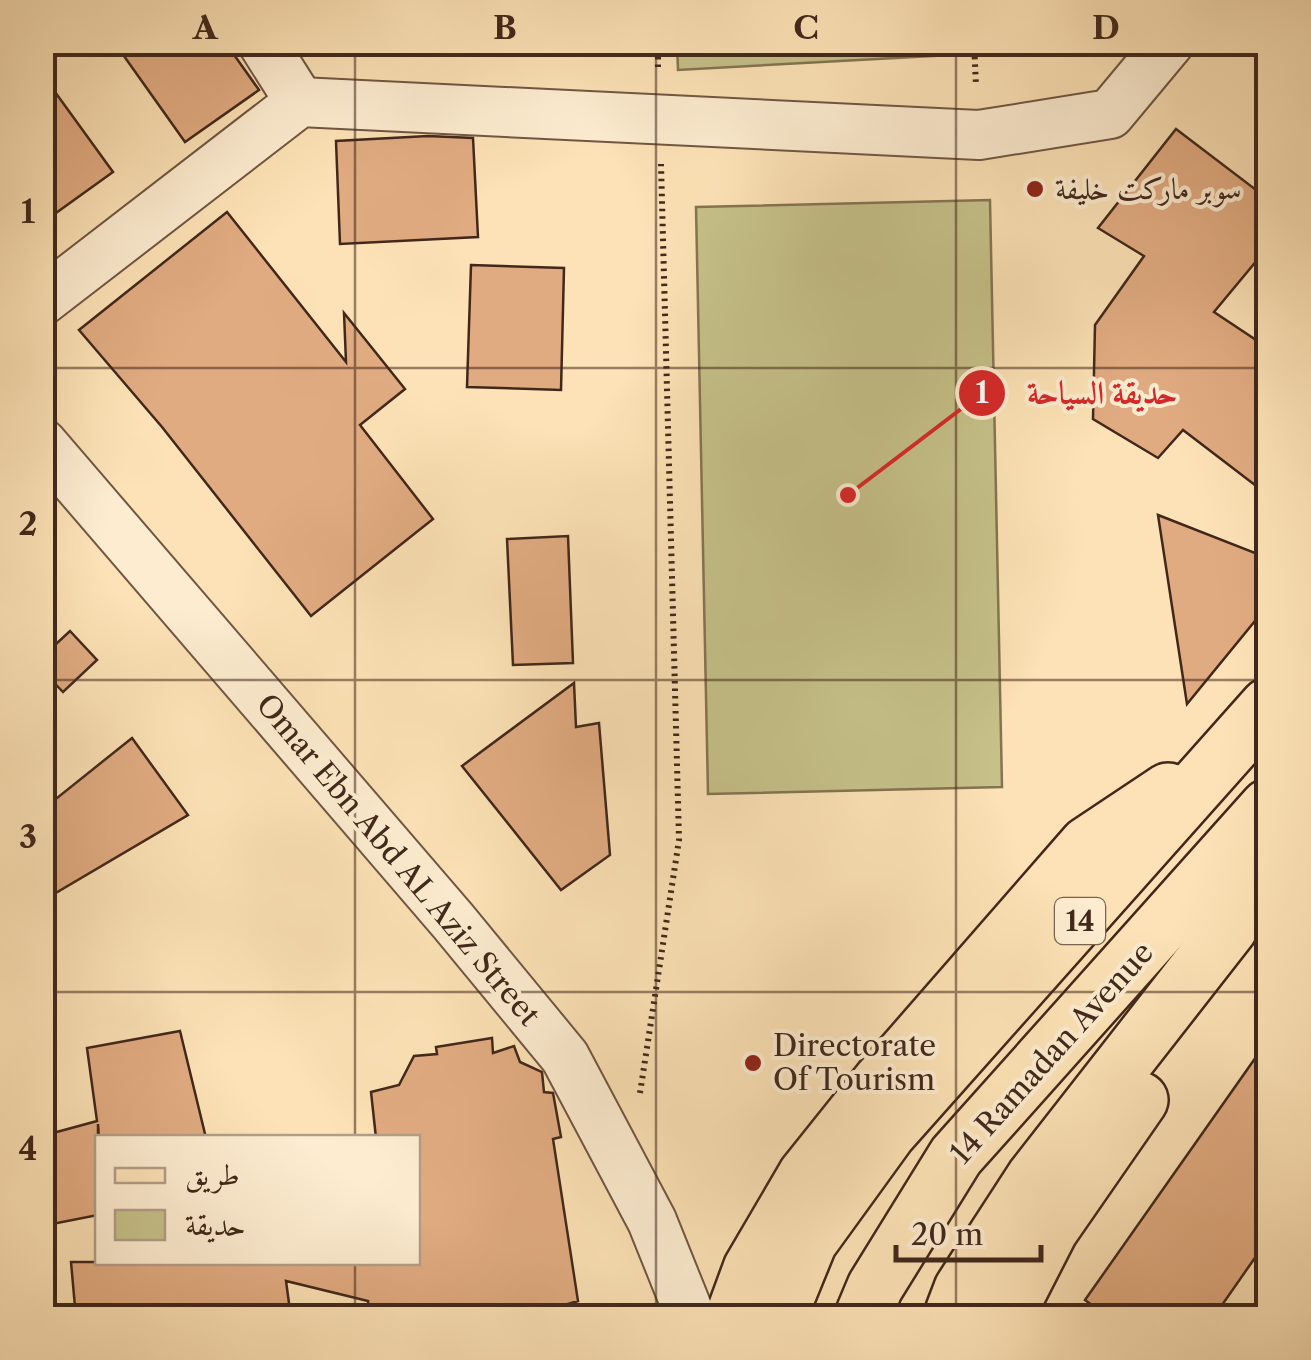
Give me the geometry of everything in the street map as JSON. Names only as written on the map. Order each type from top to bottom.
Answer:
[{"type":"main road","name":"14","points":[[778,1318],[808,1242],[888,1133],[1268,706]]},
{"type":"main road","points":[[734,1318],[751,1269],[806,1175],[882,1080],[1087,845],[1229,751]]},
{"type":"main road","points":[[951,1318],[962,1288],[1034,1178],[1230,927],[1264,812]]},
{"type":"main road","name":"14 Ramadan Avenue","points":[[862,1318],[875,1287],[956,1156],[1264,812]]},
{"type":"main road","points":[[1005,1318],[1050,1230],[1114,1132],[1226,989],[1268,902]]},
{"type":"street","points":[[262,42],[300,102]]},
{"type":"street","points":[[42,301],[300,102],[979,135],[1110,114],[1170,42]]},
{"type":"street","name":"Omar Ebn Abd AL Aziz Street","points":[[42,443],[454,921],[566,1058],[652,1221],[691,1318]]},
{"type":"path","points":[[640,1093],[679,840],[658,42]]},
{"type":"green space","points":[[677,43],[950,43],[950,55],[678,70]]},
{"type":"green space","points":[[990,200],[1002,787],[708,794],[696,207]]},
{"type":"building","points":[[114,42],[225,42],[259,90],[185,142]]},
{"type":"building","points":[[42,74],[113,172],[42,223]]},
{"type":"building","points":[[1176,129],[1268,199],[1268,247],[1214,312],[1268,348],[1268,495],[1183,430],[1158,458],[1093,419],[1095,325],[1144,256],[1098,228]]},
{"type":"building","points":[[473,138],[478,237],[340,244],[336,141]]},
{"type":"building","points":[[227,212],[346,362],[344,313],[405,389],[360,425],[433,519],[311,616],[162,427],[79,330]]},
{"type":"building","points":[[471,265],[564,268],[561,390],[467,387]]},
{"type":"building","points":[[1158,515],[1268,558],[1268,605],[1187,704]]},
{"type":"building","points":[[568,536],[573,663],[513,665],[507,539]]},
{"type":"building","points":[[70,631],[97,660],[63,692],[42,670],[42,657]]},
{"type":"building","points":[[574,683],[576,727],[599,723],[610,855],[561,890],[462,766]]},
{"type":"building","points":[[132,738],[188,815],[42,901],[42,810]]},
{"type":"building","points":[[180,1031],[205,1135],[99,1135],[98,1124],[95,1216],[42,1226],[42,1136],[97,1121],[87,1048]]},
{"type":"building","points":[[492,1038],[493,1053],[514,1046],[520,1062],[542,1072],[544,1092],[553,1093],[561,1137],[553,1139],[578,1301],[558,1307],[559,1318],[369,1318],[368,1301],[286,1281],[291,1318],[76,1318],[71,1262],[420,1265],[420,1135],[376,1135],[371,1092],[399,1085],[414,1056],[437,1054],[436,1047]]},
{"type":"building","points":[[1268,1040],[1268,1239],[1213,1318],[1110,1318],[1085,1300]]},
{"type":"place","name":"سوبر ماركت خليفة","points":[[1035,189]]},
{"type":"place","name":"حديقة السياحة","points":[[848,495]]},
{"type":"place","name":"Directorate Of Tourism","points":[[753,1063]]}]
